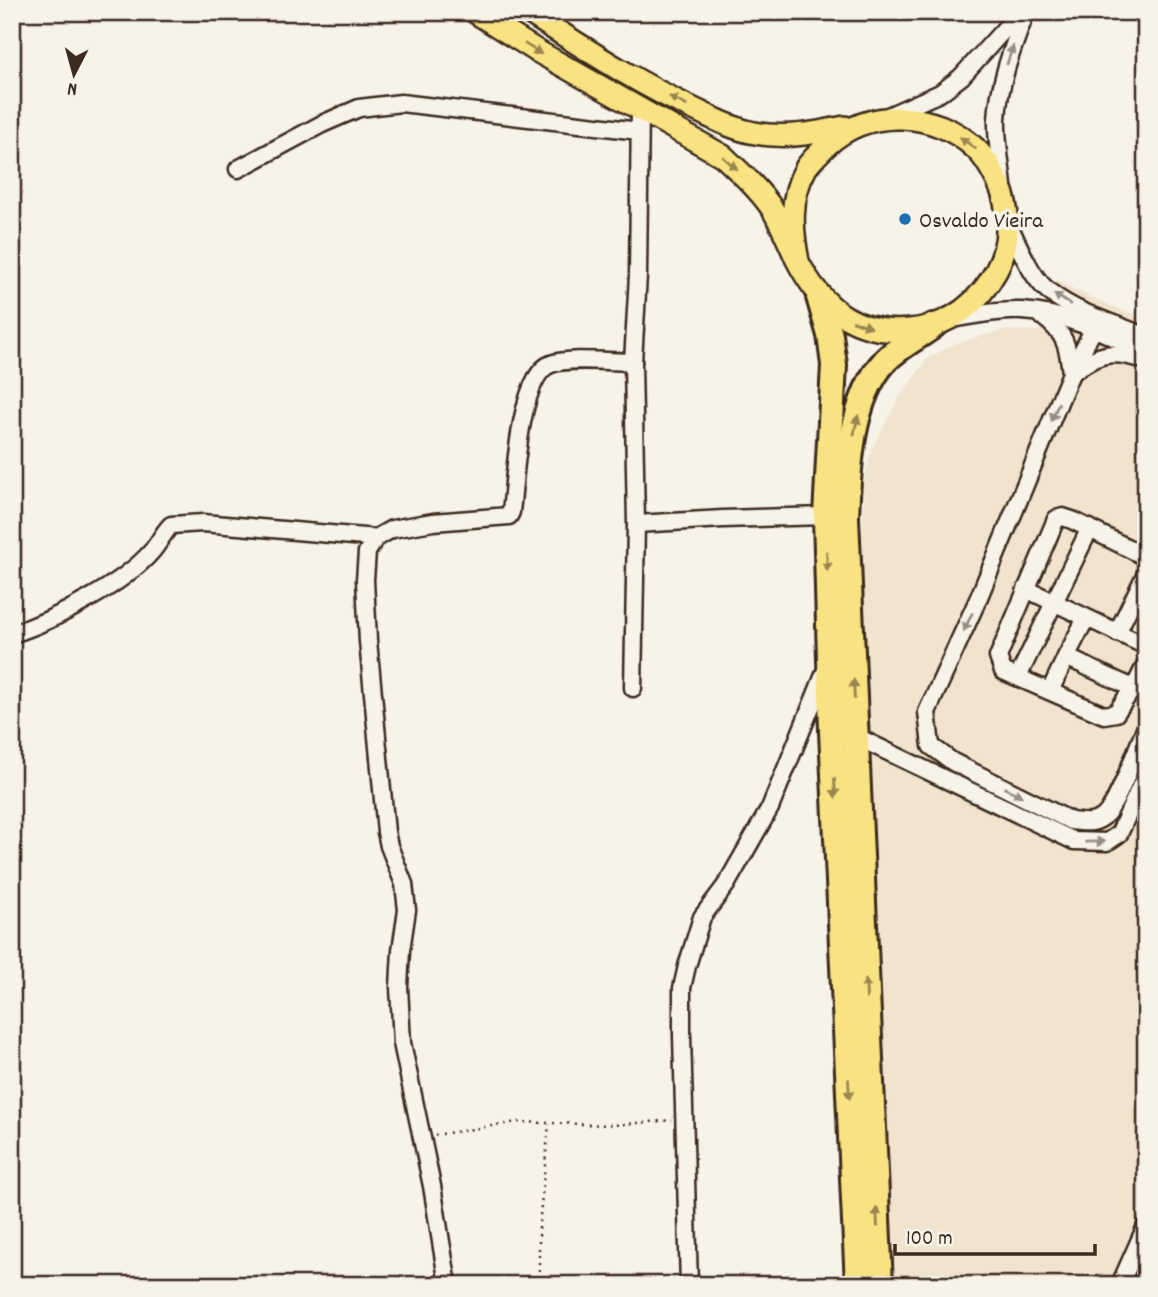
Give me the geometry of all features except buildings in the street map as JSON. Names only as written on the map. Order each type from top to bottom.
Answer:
[{"type":"highway","points":[[820,297],[830,335],[834,366],[826,516],[858,1285]]},
{"type":"highway","points":[[880,1285],[845,517],[854,433],[863,397],[872,378],[886,360],[941,323]]},
{"type":"main road","points":[[475,12],[537,51],[723,156],[773,210],[798,261],[820,297],[854,323],[899,332],[941,323],[972,303],[987,288],[1006,244],[1008,222],[1003,195],[989,164],[976,148],[945,127],[922,119],[883,118],[808,135],[753,133],[724,123],[644,84],[528,12]]},
{"type":"main road","points":[[798,261],[791,227],[799,185],[806,168],[835,138],[861,124]]},
{"type":"street","points":[[883,118],[940,93],[961,77],[1020,12]]},
{"type":"street","points":[[1003,195],[997,121],[1000,91],[1026,12]]},
{"type":"street","points":[[238,169],[359,108],[401,103],[639,131]]},
{"type":"street","points":[[633,688],[636,524],[633,362],[638,275],[640,108]]},
{"type":"street","points":[[1008,222],[1042,284],[1072,305],[1146,337]]},
{"type":"street","points":[[941,323],[992,312],[1025,311],[1094,328],[1146,352]]},
{"type":"street","points":[[1040,315],[1063,336],[1071,373]]},
{"type":"street","points":[[1094,328],[1071,373],[979,597],[926,712],[931,746],[953,762],[1071,821],[1089,823],[1103,817],[1113,804],[1146,727]]},
{"type":"street","points":[[1071,373],[1091,359],[1103,355],[1122,353],[1146,361]]},
{"type":"street","points":[[448,1285],[401,1032],[398,987],[407,910],[404,884],[386,832],[368,641],[365,580],[368,551],[376,538],[392,529],[433,522],[509,516],[512,512],[521,420],[533,384],[543,368],[562,361],[633,362]]},
{"type":"street","points":[[636,524],[826,516]]},
{"type":"street","points":[[1146,556],[1090,528],[1063,517],[1056,519],[998,657],[1003,671],[1110,716],[1116,713],[1138,686],[1146,664]]},
{"type":"street","points":[[12,634],[42,625],[62,615],[128,573],[151,552],[171,525],[203,523],[376,538]]},
{"type":"street","points":[[1018,677],[1090,528]]},
{"type":"street","points":[[1117,632],[1146,573]]},
{"type":"street","points":[[1026,589],[1146,646]]},
{"type":"street","points":[[1050,691],[1086,618]]},
{"type":"street","points":[[1066,657],[1138,686]]},
{"type":"street","points":[[689,1285],[682,1119],[682,988],[702,917],[726,886],[770,808],[830,662]]},
{"type":"street","points":[[855,736],[1074,841],[1091,844],[1107,842],[1119,834],[1146,774]]},
{"type":"street","points":[[916,765],[931,746]]},
{"type":"street","points":[[1133,1285],[1122,1280],[1146,1226]]},
{"type":"path","points":[[422,1138],[472,1127],[517,1122],[614,1125],[682,1119]]},
{"type":"path","points":[[539,1285],[539,1226],[549,1122]]},
{"type":"shaded area","points":[[1057,279],[1075,290],[1146,320],[1146,1285],[894,1285],[860,606],[864,482],[872,448],[899,398],[927,359],[953,344],[984,335],[1005,330],[1038,331]]},
{"type":"place","name":"Osvaldo Vieira","points":[[905,219]]}]
